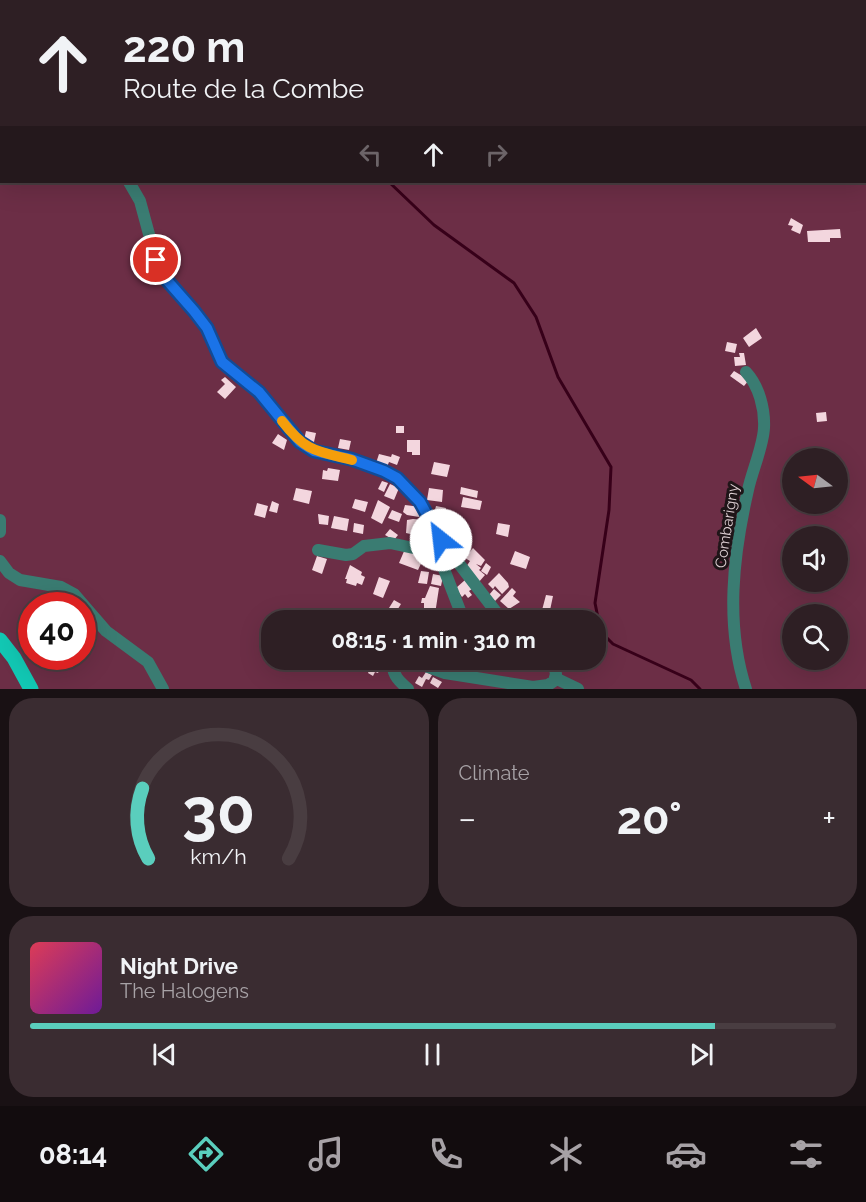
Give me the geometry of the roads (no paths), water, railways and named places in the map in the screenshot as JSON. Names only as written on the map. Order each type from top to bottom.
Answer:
[{"type":"main road","points":[[0,640],[14,658],[31,689]]},
{"type":"street","points":[[130,183],[140,201],[162,275],[202,321],[220,358],[229,369],[259,392],[304,445],[321,453],[368,465],[397,478],[420,502],[439,545],[460,610]]},
{"type":"street","name":"Combarigny","points":[[746,372],[754,381],[759,395],[764,428],[744,510],[734,575],[735,648],[746,689]]},
{"type":"street","points":[[0,520],[0,532]]},
{"type":"street","points":[[318,550],[346,555],[353,554],[364,546],[390,543],[418,549],[439,545]]},
{"type":"street","points":[[439,545],[493,610]]},
{"type":"street","points":[[0,561],[9,573],[20,580],[61,587],[74,594],[101,627],[148,662],[163,689]]},
{"type":"street","points":[[393,670],[397,679],[408,689]]},
{"type":"street","points":[[440,670],[527,687],[548,685],[555,678]]},
{"type":"street","points":[[452,674],[454,670]]},
{"type":"street","points":[[554,670],[555,678]]},
{"type":"street","points":[[555,678],[578,689]]},
{"type":"waterway","points":[[390,183],[434,225],[514,283],[536,317],[558,377],[611,467],[609,510],[595,603],[603,634],[613,644],[691,680],[700,689]]}]
